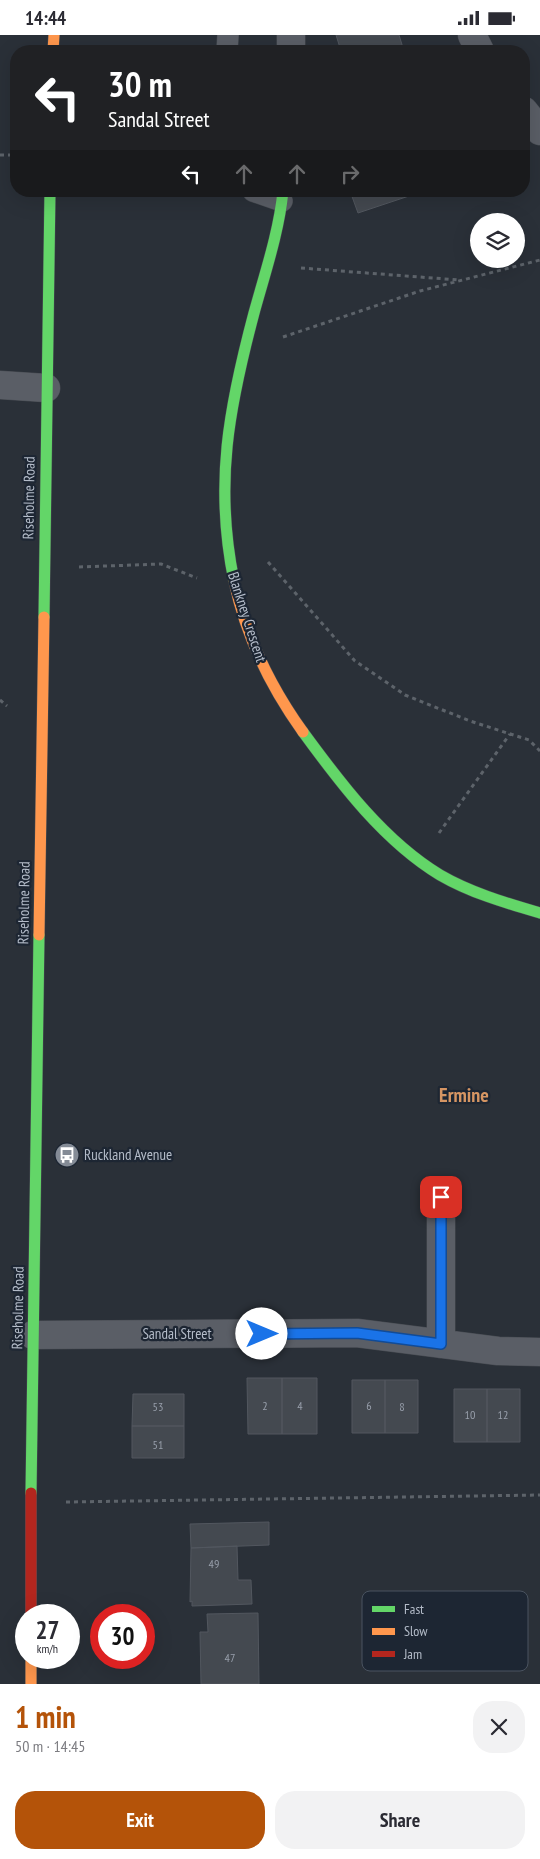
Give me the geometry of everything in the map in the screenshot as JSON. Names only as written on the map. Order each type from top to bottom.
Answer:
[{"type":"main road","name":"Riseholme Road","points":[[31,1604],[33,1335],[50,197]]},
{"type":"main road","name":"Blankney Crescent","points":[[283,197],[245,349],[226,446],[224,513],[235,584],[241,607],[266,674],[300,727],[348,792],[398,841],[449,880],[499,901],[540,913]]},
{"type":"main road","points":[[31,1669],[31,1684]]},
{"type":"street","points":[[530,118],[540,131]]},
{"type":"street","points":[[0,385],[46,388]]},
{"type":"street","points":[[441,1197],[441,1344]]},
{"type":"street","name":"Sandal Street","points":[[33,1335],[357,1333],[498,1351],[540,1352]]},
{"type":"path","points":[[245,349],[420,291],[540,261]]},
{"type":"path","points":[[267,265],[348,273],[462,280]]},
{"type":"path","points":[[261,555],[355,661],[405,695],[529,740],[540,751]]},
{"type":"path","points":[[107,565],[161,564],[204,580],[235,584]]},
{"type":"path","points":[[421,859],[510,734]]},
{"type":"path","points":[[31,1503],[540,1495]]},
{"type":"building","points":[[336,35],[399,35],[402,45],[339,45]]},
{"type":"building","points":[[352,197],[406,197],[358,213]]},
{"type":"building","points":[[247,1378],[282,1378],[282,1434],[248,1434]]},
{"type":"building","points":[[282,1378],[317,1378],[317,1434],[282,1434]]},
{"type":"building","points":[[352,1380],[385,1380],[385,1433],[352,1433]]},
{"type":"building","points":[[385,1380],[418,1380],[418,1433],[385,1433]]},
{"type":"building","points":[[454,1389],[487,1389],[487,1442],[454,1442]]},
{"type":"building","points":[[487,1389],[520,1389],[520,1442],[487,1442]]},
{"type":"building","points":[[133,1394],[184,1394],[184,1426],[132,1426]]},
{"type":"building","points":[[132,1426],[184,1426],[184,1458],[132,1458]]},
{"type":"building","points":[[269,1522],[269,1545],[191,1548],[190,1524]]},
{"type":"building","points":[[237,1546],[238,1580],[251,1580],[252,1604],[192,1606],[192,1601],[190,1602],[191,1548]]},
{"type":"building","points":[[258,1613],[259,1684],[201,1684],[200,1632],[208,1632],[207,1614]]},
{"type":"traffic: fast","points":[[44,617],[50,197]]},
{"type":"traffic: fast","points":[[234,581],[225,511],[225,478],[231,414],[245,348],[275,237],[282,197]]},
{"type":"traffic: fast","points":[[303,732],[348,791],[400,846],[440,875],[464,887],[540,913]]},
{"type":"traffic: fast","points":[[31,1493],[39,935]]},
{"type":"traffic: slow","points":[[53,45],[54,35]]},
{"type":"traffic: slow","points":[[234,581],[252,641],[280,697],[303,732]]},
{"type":"traffic: slow","points":[[39,935],[44,617]]},
{"type":"traffic: slow","points":[[31,1669],[31,1684]]},
{"type":"traffic: jam","points":[[31,1493],[31,1604]]},
{"type":"place","name":"Ruckland Avenue","points":[[67,1155]]},
{"type":"district","name":"Ermine","points":[[464,1095]]},
{"type":"route","points":[[262,1334],[357,1333],[441,1344],[441,1197]]}]
